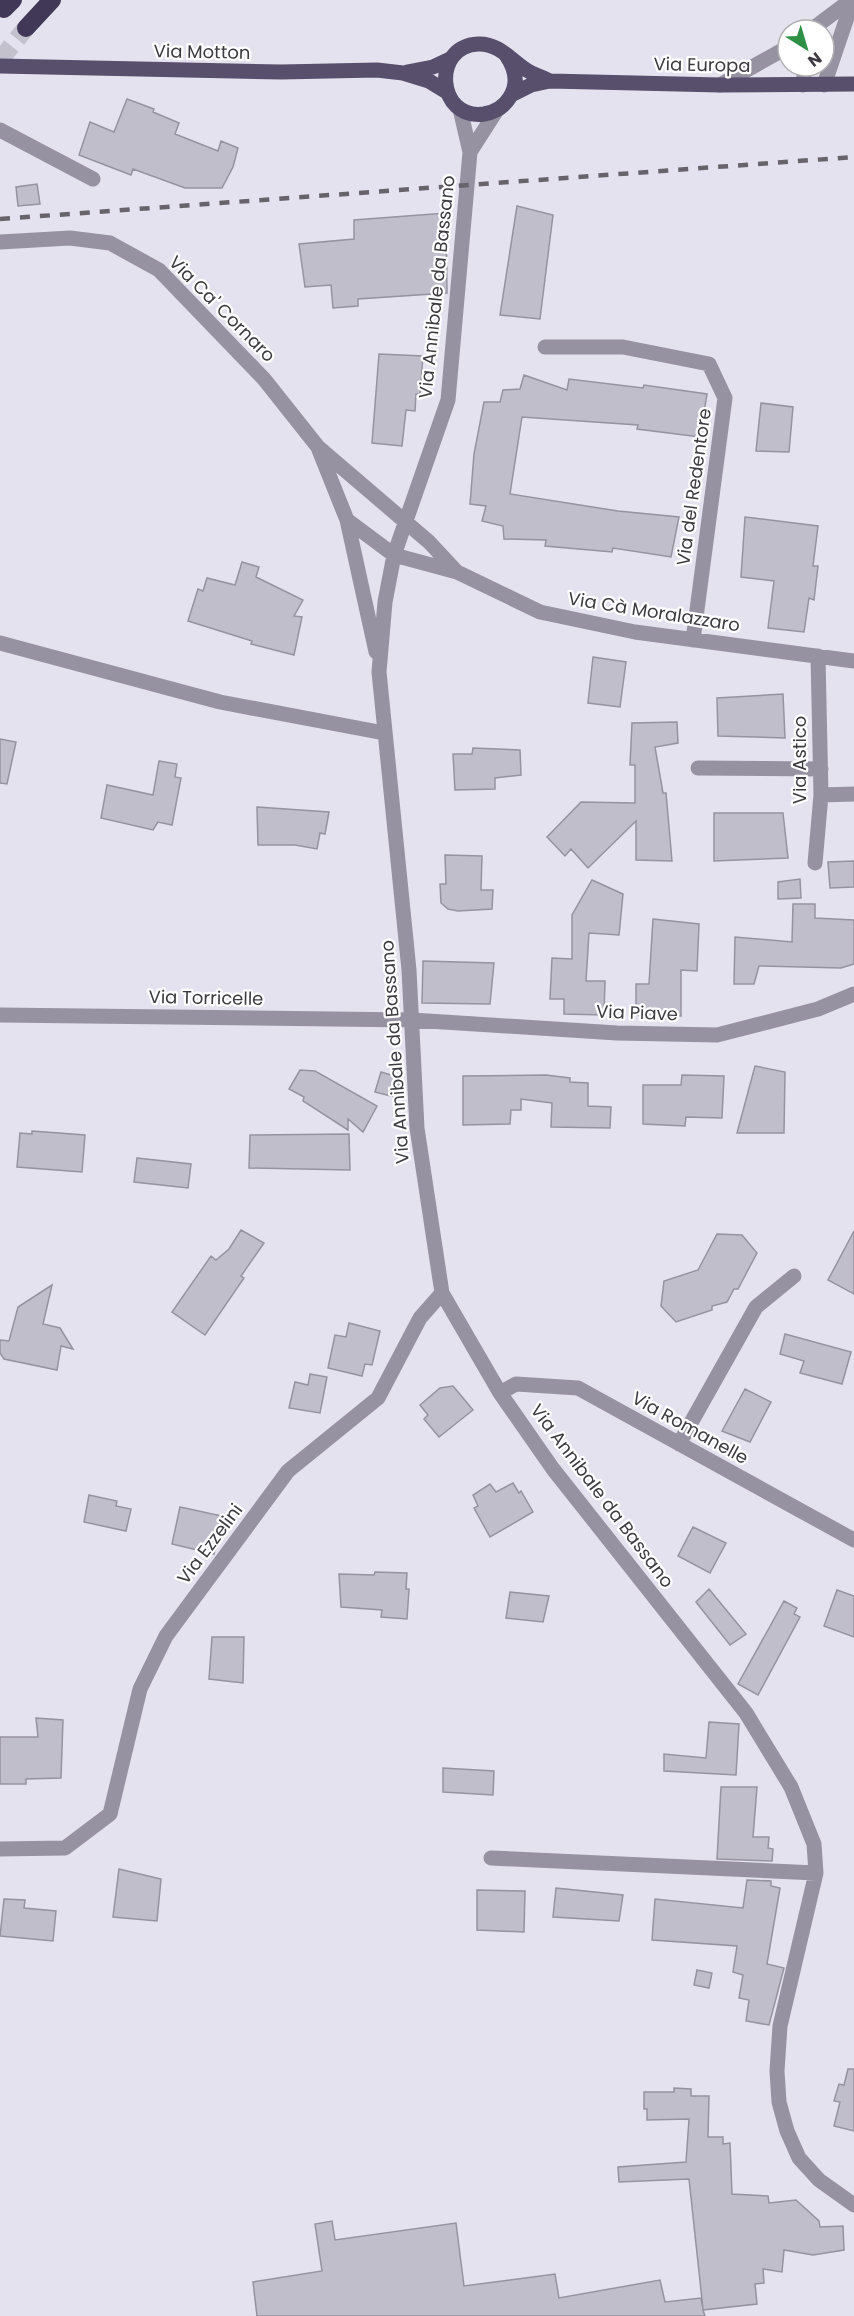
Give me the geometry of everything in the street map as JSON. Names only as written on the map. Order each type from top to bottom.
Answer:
[{"type":"highway","points":[[26,28],[52,0]]},
{"type":"main road","name":"Via Europa","points":[[450,59],[464,47],[481,43],[490,45],[526,70],[550,81]]},
{"type":"main road","points":[[506,55],[515,75],[511,95]]},
{"type":"main road","points":[[450,59],[445,71],[447,92],[460,109],[479,115],[497,110]]},
{"type":"main road","name":"Via Motton","points":[[403,73],[433,68],[450,59]]},
{"type":"main road","name":"Via Motton","points":[[0,66],[281,72],[377,70],[403,73],[429,81],[447,92]]},
{"type":"main road","name":"Via Europa","points":[[497,110],[511,95],[531,85],[550,81],[720,85],[854,84]]},
{"type":"street","points":[[827,18],[852,0]]},
{"type":"street","points":[[836,19],[852,0]]},
{"type":"street","points":[[824,85],[852,0]]},
{"type":"street","points":[[720,85],[776,54]]},
{"type":"street","points":[[803,85],[804,78]]},
{"type":"street","name":"Via Annibale da Bassano","points":[[460,109],[470,152],[448,400],[394,555],[385,602],[380,672],[412,1020],[417,1128],[442,1293],[501,1393],[553,1469],[746,1713],[791,1787],[814,1844],[816,1873],[780,2026],[777,2071],[779,2102],[787,2131],[799,2158],[819,2180],[854,2205]]},
{"type":"street","name":"Via Annibale da Bassano","points":[[470,152],[497,110]]},
{"type":"street","points":[[0,130],[93,179]]},
{"type":"street","name":"Via Ca' Cornaro","points":[[0,242],[70,238],[110,243],[159,270],[264,379],[318,447],[405,522]]},
{"type":"street","name":"Via del Redentore","points":[[545,347],[623,347],[709,364],[725,398],[693,640]]},
{"type":"street","name":"Via Ca' Cornaro","points":[[318,447],[347,520],[380,672]]},
{"type":"street","points":[[347,520],[394,555]]},
{"type":"street","name":"Via Cà Moralazzaro","points":[[405,522],[429,542],[457,572]]},
{"type":"street","name":"Via Cà Moralazzaro","points":[[394,555],[457,572],[540,612],[635,632],[854,661]]},
{"type":"street","points":[[0,643],[220,702],[384,733]]},
{"type":"street","name":"Via Astico","points":[[815,863],[821,795],[818,656]]},
{"type":"street","points":[[698,768],[821,769]]},
{"type":"street","points":[[821,795],[854,794]]},
{"type":"street","name":"Via Piave","points":[[412,1020],[617,1034],[717,1035],[818,1009],[854,994]]},
{"type":"street","name":"Via Torricelle","points":[[0,1015],[412,1020]]},
{"type":"street","points":[[679,1443],[756,1307],[794,1276]]},
{"type":"street","name":"Via Ezzelini","points":[[0,1850],[65,1848],[110,1814],[140,1689],[166,1636],[288,1471],[378,1398],[420,1318],[442,1293]]},
{"type":"street","name":"Via Romanelle","points":[[501,1393],[516,1384],[578,1388],[854,1540]]},
{"type":"street","points":[[491,1858],[816,1873]]},
{"type":"building","points":[[127,99],[154,109],[153,112],[179,123],[175,134],[218,151],[221,141],[238,148],[233,167],[222,188],[185,188],[133,169],[131,175],[79,155],[90,122],[114,132]]},
{"type":"building","points":[[37,184],[40,204],[18,206],[16,187]]},
{"type":"building","points":[[517,206],[553,215],[540,319],[500,315]]},
{"type":"building","points":[[446,213],[447,293],[358,299],[358,306],[333,308],[331,285],[305,287],[299,244],[354,239],[354,220]]},
{"type":"building","points":[[379,354],[423,356],[420,394],[416,394],[415,411],[406,410],[402,446],[372,443]]},
{"type":"building","points":[[524,375],[567,390],[569,379],[643,388],[644,385],[707,394],[700,437],[637,429],[638,425],[522,417],[510,494],[618,511],[679,517],[671,557],[613,548],[612,552],[545,546],[546,540],[504,539],[503,526],[482,521],[486,506],[470,504],[474,454],[484,402],[500,402],[503,390],[520,389]]},
{"type":"building","points":[[761,403],[793,407],[789,452],[756,451]]},
{"type":"building","points":[[745,517],[818,526],[813,566],[818,566],[814,600],[809,598],[804,632],[768,628],[774,581],[741,577]]},
{"type":"building","points":[[242,562],[259,567],[256,577],[303,600],[294,616],[302,617],[294,655],[251,644],[252,641],[188,621],[198,589],[203,591],[207,578],[235,585]]},
{"type":"building","points":[[593,657],[626,662],[620,707],[588,703]]},
{"type":"building","points":[[783,694],[785,738],[718,736],[717,698]]},
{"type":"building","points":[[677,722],[678,743],[655,747],[663,793],[666,793],[672,861],[636,860],[636,821],[588,868],[571,849],[565,856],[547,837],[581,802],[635,803],[635,765],[630,765],[632,723]]},
{"type":"building","points":[[0,739],[16,742],[7,784],[0,783]]},
{"type":"building","points":[[473,748],[520,750],[521,775],[495,778],[495,789],[455,790],[453,754],[472,754]]},
{"type":"building","points":[[159,761],[177,764],[175,777],[181,778],[172,825],[158,822],[153,830],[101,818],[107,785],[153,795]]},
{"type":"building","points":[[257,807],[329,812],[325,834],[320,833],[317,849],[295,845],[258,845]]},
{"type":"building","points":[[714,813],[783,813],[788,858],[714,861]]},
{"type":"building","points":[[445,855],[482,856],[481,890],[493,890],[492,909],[458,911],[448,909],[441,903],[440,884],[446,884]]},
{"type":"building","points":[[854,861],[854,887],[830,888],[828,862]]},
{"type":"building","points":[[800,879],[801,898],[778,899],[778,882]]},
{"type":"building","points":[[592,880],[623,894],[619,935],[589,933],[586,981],[605,981],[604,1015],[564,1014],[564,999],[550,999],[552,958],[572,959],[572,915]]},
{"type":"building","points":[[793,904],[815,904],[815,918],[854,920],[854,964],[841,968],[759,966],[754,984],[734,984],[735,937],[792,942]]},
{"type":"building","points":[[653,919],[699,924],[697,971],[681,970],[681,1016],[677,1015],[676,1020],[636,1015],[636,984],[649,984]]},
{"type":"building","points":[[423,961],[494,963],[490,1004],[422,1003]]},
{"type":"building","points":[[755,1066],[785,1072],[784,1133],[737,1133]]},
{"type":"building","points":[[300,1070],[315,1071],[377,1106],[363,1132],[348,1119],[348,1130],[303,1101],[304,1097],[289,1089]]},
{"type":"building","points":[[381,1072],[401,1078],[395,1097],[375,1092]]},
{"type":"building","points":[[546,1075],[570,1078],[570,1082],[588,1083],[588,1106],[611,1107],[610,1128],[551,1127],[552,1103],[521,1099],[521,1110],[511,1110],[510,1124],[463,1125],[463,1076]]},
{"type":"building","points":[[682,1075],[724,1076],[722,1118],[686,1117],[685,1126],[643,1124],[643,1085],[681,1085]]},
{"type":"building","points":[[32,1131],[85,1135],[82,1172],[17,1167],[20,1133],[32,1134]]},
{"type":"building","points":[[349,1134],[350,1170],[249,1168],[250,1135]]},
{"type":"building","points":[[137,1158],[191,1164],[188,1188],[134,1182]]},
{"type":"building","points":[[241,1230],[264,1243],[241,1276],[244,1278],[205,1335],[172,1312],[211,1256],[216,1260],[229,1249]]},
{"type":"building","points":[[854,1231],[854,1294],[828,1280]]},
{"type":"building","points":[[717,1234],[742,1235],[757,1253],[738,1289],[734,1289],[727,1302],[712,1306],[712,1310],[676,1322],[661,1306],[664,1281],[698,1270]]},
{"type":"building","points":[[52,1285],[43,1324],[60,1328],[73,1349],[61,1346],[57,1370],[4,1359],[0,1353],[0,1340],[9,1341],[18,1307]]},
{"type":"building","points":[[349,1323],[380,1331],[372,1365],[365,1364],[362,1376],[328,1368],[335,1335],[346,1337]]},
{"type":"building","points":[[785,1334],[851,1352],[842,1384],[800,1373],[804,1361],[780,1354]]},
{"type":"building","points":[[310,1374],[327,1377],[320,1413],[289,1408],[295,1382],[308,1385]]},
{"type":"building","points":[[453,1386],[473,1410],[439,1437],[424,1419],[428,1415],[420,1405],[440,1388]]},
{"type":"building","points":[[745,1389],[771,1402],[750,1442],[722,1431]]},
{"type":"building","points":[[513,1483],[519,1493],[521,1491],[533,1512],[490,1537],[474,1508],[478,1506],[473,1495],[490,1484],[496,1492]]},
{"type":"building","points":[[89,1495],[117,1501],[116,1506],[131,1509],[126,1531],[84,1522]]},
{"type":"building","points":[[180,1507],[222,1516],[214,1554],[172,1544]]},
{"type":"building","points":[[693,1527],[726,1543],[710,1573],[678,1556]]},
{"type":"building","points":[[375,1572],[407,1573],[406,1589],[409,1589],[407,1619],[381,1617],[382,1610],[341,1607],[339,1574],[374,1575]]},
{"type":"building","points":[[709,1589],[746,1634],[730,1645],[696,1602]]},
{"type":"building","points":[[837,1590],[854,1596],[854,1637],[824,1626]]},
{"type":"building","points":[[510,1592],[549,1596],[543,1622],[506,1618]]},
{"type":"building","points":[[784,1601],[797,1608],[794,1614],[800,1617],[758,1695],[738,1684]]},
{"type":"building","points":[[212,1637],[244,1637],[243,1683],[209,1679]]},
{"type":"building","points":[[36,1718],[63,1720],[61,1778],[26,1779],[26,1784],[0,1784],[0,1737],[38,1737]]},
{"type":"building","points":[[709,1722],[739,1724],[736,1775],[664,1771],[664,1754],[706,1758]]},
{"type":"building","points":[[443,1768],[494,1771],[493,1795],[443,1792]]},
{"type":"building","points":[[721,1787],[757,1787],[753,1837],[769,1837],[768,1848],[773,1849],[772,1861],[717,1859]]},
{"type":"building","points":[[119,1869],[161,1879],[157,1921],[113,1917]]},
{"type":"building","points":[[747,1880],[771,1881],[771,1886],[780,1888],[767,1964],[784,1968],[769,2025],[746,2021],[749,2000],[739,1998],[743,1975],[733,1972],[737,1946],[652,1940],[655,1899],[743,1908]]},
{"type":"building","points":[[556,1888],[623,1895],[619,1921],[553,1917]]},
{"type":"building","points":[[477,1890],[525,1891],[524,1932],[477,1930]]},
{"type":"building","points":[[4,1899],[25,1900],[24,1908],[56,1911],[53,1941],[0,1936]]},
{"type":"building","points":[[697,1970],[712,1973],[709,1988],[694,1985]]},
{"type":"building","points":[[848,2069],[854,2069],[854,2131],[834,2126],[840,2102],[834,2101],[839,2084],[844,2085]]},
{"type":"building","points":[[674,2088],[691,2089],[691,2096],[709,2096],[708,2137],[723,2137],[723,2144],[730,2143],[732,2194],[768,2196],[769,2203],[796,2200],[819,2221],[820,2227],[843,2226],[844,2250],[813,2255],[784,2250],[782,2272],[763,2269],[764,2283],[755,2284],[757,2304],[703,2310],[705,2316],[257,2316],[253,2282],[322,2271],[315,2224],[332,2221],[335,2240],[456,2223],[464,2286],[555,2274],[559,2298],[660,2280],[665,2302],[701,2298],[703,2309],[689,2179],[619,2182],[618,2167],[686,2162],[689,2119],[647,2120],[647,2109],[644,2109],[644,2092],[674,2092]]},
{"type":"tunnel","points":[[0,60],[26,28]]},
{"type":"railway","points":[[0,219],[854,157]]}]
